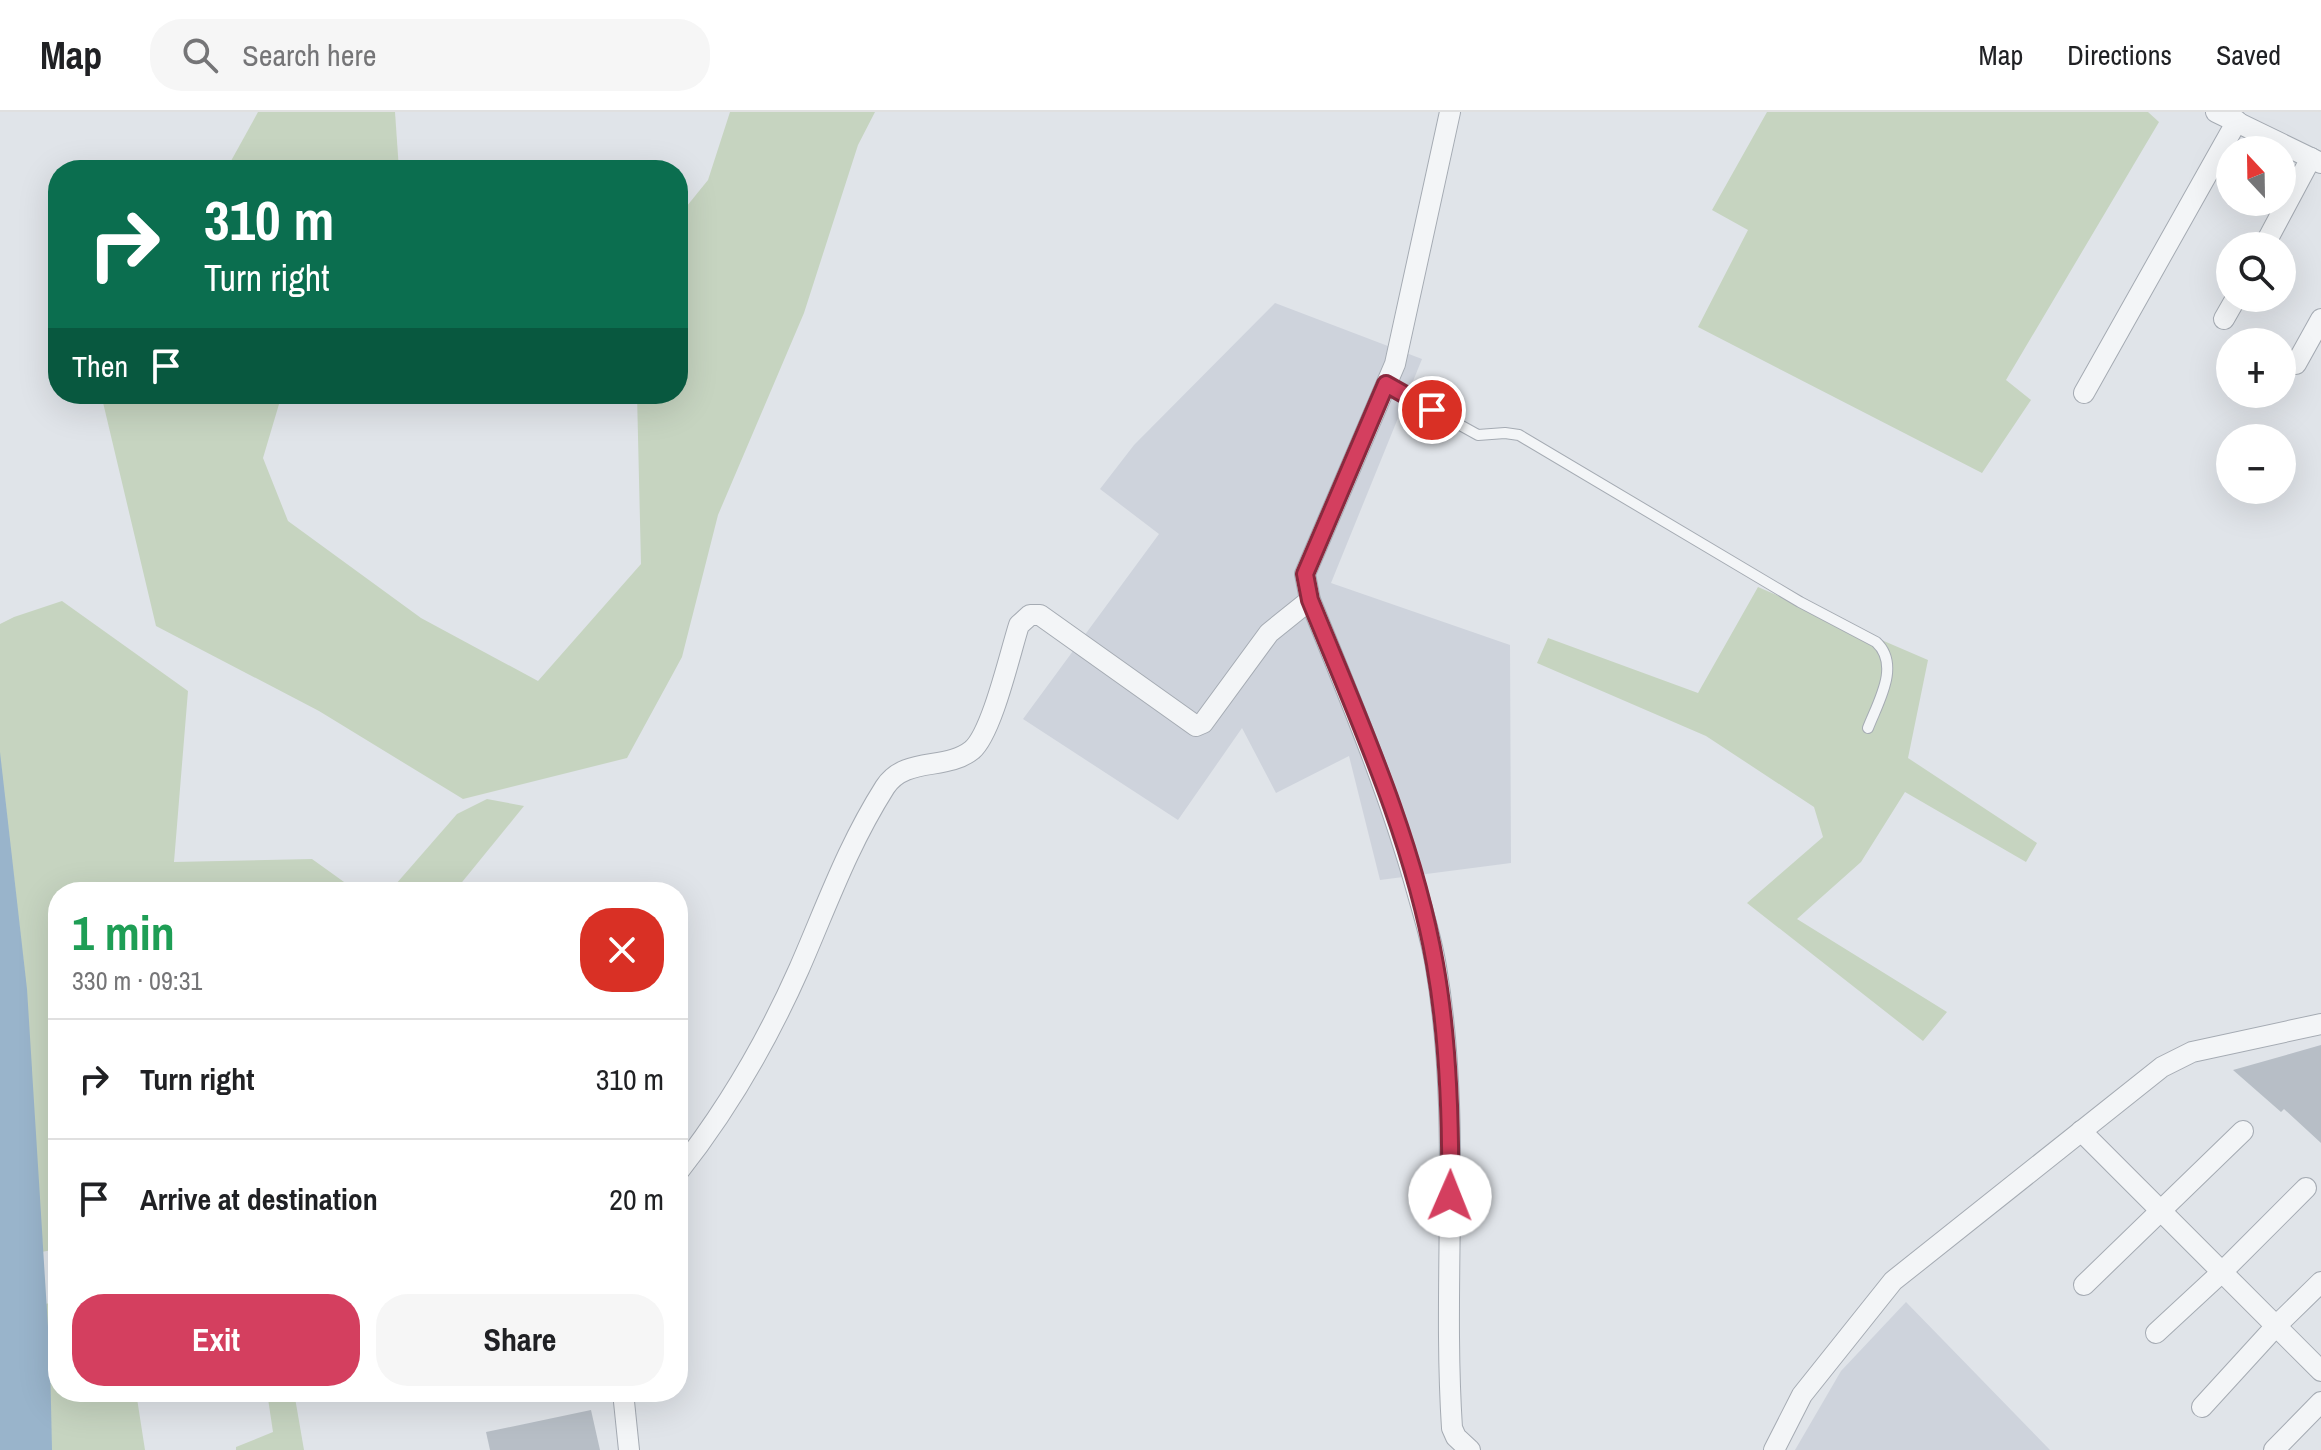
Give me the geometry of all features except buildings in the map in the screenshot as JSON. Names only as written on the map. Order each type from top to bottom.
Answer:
[{"type":"street","points":[[1450,112],[1395,364],[1306,568],[1306,582],[1310,600],[1404,842],[1436,966],[1450,1145],[1447,1340],[1452,1428],[1456,1437],[1470,1450]]},
{"type":"street","points":[[2216,112],[2252,121],[2316,161],[2273,232]]},
{"type":"street","points":[[2084,393],[2252,121]]},
{"type":"street","points":[[2224,319],[2228,312]]},
{"type":"street","points":[[2296,364],[2321,319]]},
{"type":"street","points":[[688,1158],[729,1103],[759,1051],[799,969],[845,856],[886,786],[903,770],[956,758],[974,748],[989,721],[1023,619],[1040,615],[1196,726],[1203,723],[1269,633],[1310,600]]},
{"type":"street","points":[[1774,1450],[1802,1395],[1893,1281],[2081,1131],[2177,1057],[2321,1024]]},
{"type":"street","points":[[2081,1131],[2321,1371]]},
{"type":"street","points":[[2084,1285],[2243,1131]]},
{"type":"street","points":[[2156,1333],[2306,1188]]},
{"type":"street","points":[[2202,1407],[2321,1282]]},
{"type":"street","points":[[624,1402],[629,1450]]},
{"type":"street","points":[[2274,1450],[2321,1402]]},
{"type":"lane","points":[[1386,384],[1478,435],[1519,435],[1800,602],[1876,642],[1884,648],[1889,667],[1868,728]]},
{"type":"shaded area","points":[[1275,303],[1422,359],[1331,583],[1510,645],[1511,863],[1380,880],[1349,756],[1276,793],[1242,728],[1178,820],[1023,719],[1159,534],[1100,489],[1134,445]]},
{"type":"shaded area","points":[[1906,1302],[2050,1450],[1795,1450],[1841,1371]]},
{"type":"green space","points":[[258,112],[395,112],[398,160],[232,160]]},
{"type":"green space","points":[[730,112],[875,112],[858,145],[804,313],[718,515],[682,657],[627,758],[463,799],[319,711],[156,626],[103,404],[279,404],[263,458],[288,521],[421,618],[538,681],[641,564],[637,404],[688,404],[688,205],[708,180]]},
{"type":"green space","points":[[1767,112],[2148,112],[2159,122],[2006,380],[2031,400],[1982,473],[1698,327],[1748,230],[1712,210]]},
{"type":"green space","points":[[1758,587],[1928,660],[1908,758],[2037,843],[2026,862],[1905,792],[1861,862],[1797,919],[1947,1012],[1923,1041],[1747,903],[1823,837],[1814,807],[1706,736],[1537,663],[1548,638],[1698,693]]},
{"type":"green space","points":[[62,601],[188,691],[174,862],[312,859],[344,882],[48,882],[48,1251],[30,1254],[0,893],[0,624]]},
{"type":"green space","points":[[487,799],[524,806],[462,882],[398,882],[457,814]]},
{"type":"green space","points":[[48,1303],[48,1402],[138,1402],[145,1450],[36,1450],[33,1307]]},
{"type":"green space","points":[[268,1402],[296,1402],[304,1450],[236,1450],[236,1447],[273,1432]]},
{"type":"water","points":[[0,752],[27,989],[48,1327],[48,1402],[51,1402],[52,1450],[0,1450]]},
{"type":"route","points":[[1432,410],[1386,384],[1305,574],[1310,600],[1404,842],[1431,944],[1441,1005],[1450,1145],[1450,1196]]}]
